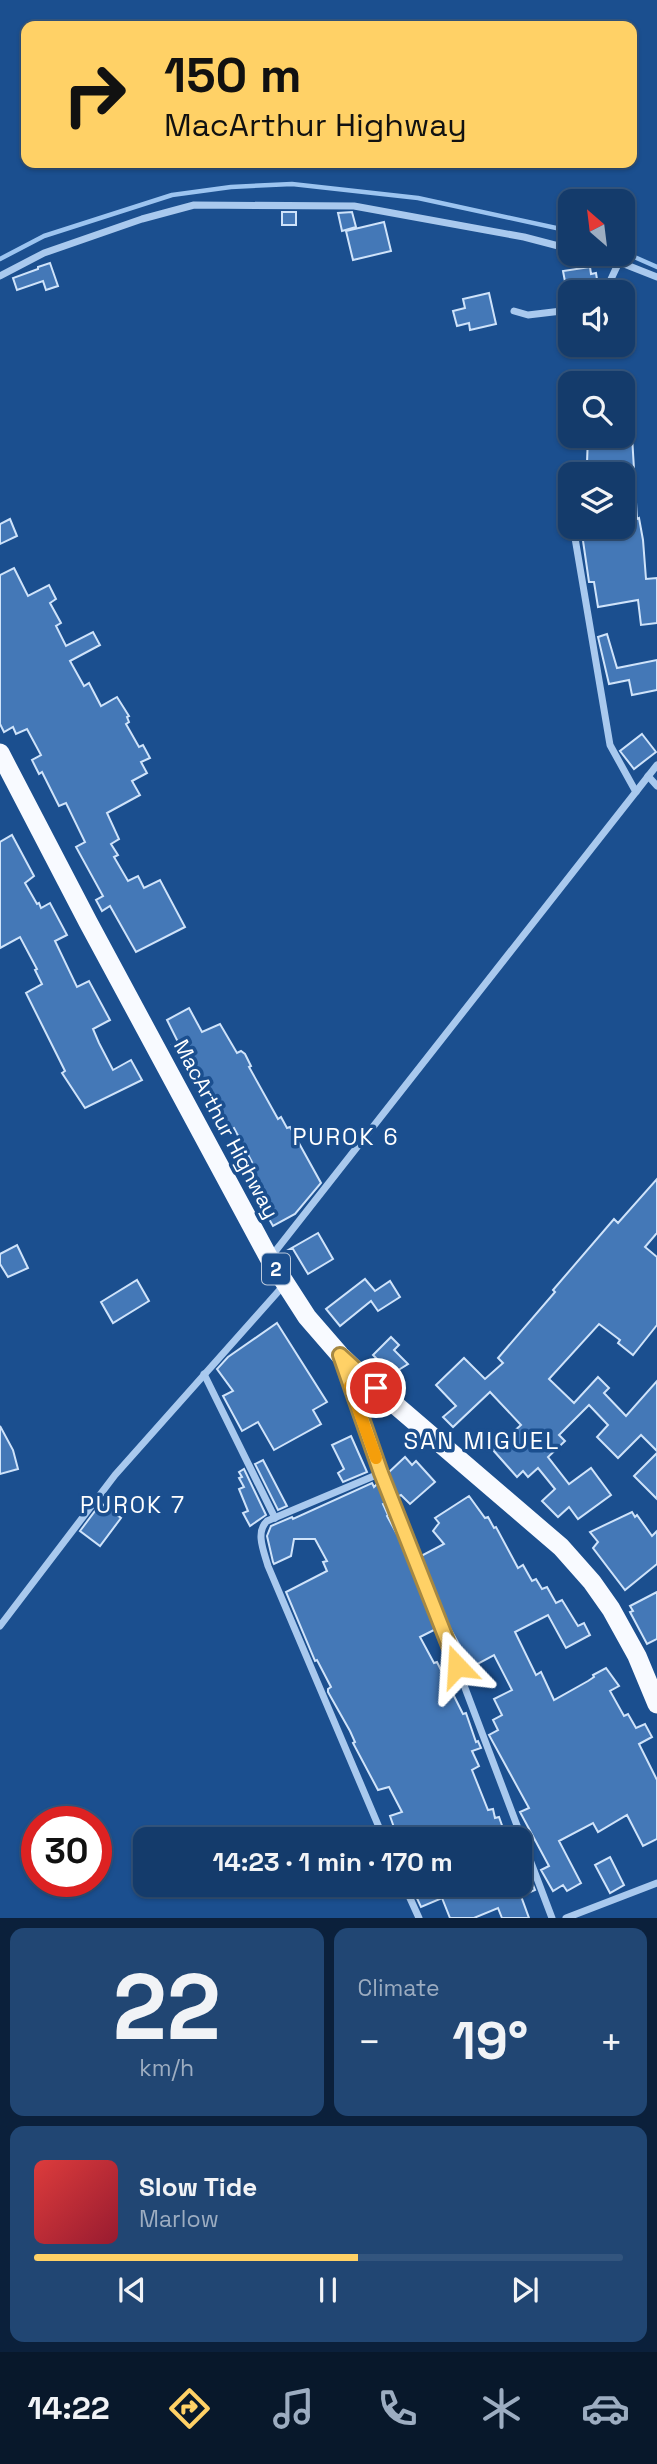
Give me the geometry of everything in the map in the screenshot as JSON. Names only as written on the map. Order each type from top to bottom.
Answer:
[{"type":"highway","name":"MacArthur Highway","points":[[0,753],[269,1258],[307,1317],[340,1355],[561,1547],[592,1582],[611,1609],[652,1678],[657,1704]]},
{"type":"street","points":[[0,276],[44,253],[142,219],[194,205],[354,206],[524,237],[558,246]]},
{"type":"street","points":[[629,266],[657,277]]},
{"type":"street","points":[[514,311],[528,314],[558,311]]},
{"type":"street","points":[[575,539],[610,745],[636,792]]},
{"type":"street","points":[[269,1258],[657,765]]},
{"type":"street","points":[[648,776],[657,786]]},
{"type":"street","points":[[0,1626],[115,1475],[285,1284]]},
{"type":"street","points":[[340,1355],[381,1473],[552,1918]]},
{"type":"street","points":[[204,1374],[275,1518]]},
{"type":"street","points":[[379,1827],[268,1566],[261,1533],[264,1523],[381,1473]]},
{"type":"street","points":[[566,1918],[657,1883]]},
{"type":"street","points":[[409,1897],[419,1918]]},
{"type":"building","points":[[282,212],[296,212],[296,225],[282,225]]},
{"type":"building","points":[[352,212],[356,227],[342,231],[338,213]]},
{"type":"building","points":[[384,222],[391,251],[353,260],[346,231]]},
{"type":"building","points":[[50,263],[58,286],[46,290],[43,281],[17,290],[13,278]]},
{"type":"building","points":[[590,267],[591,274],[596,273],[597,280],[565,280],[563,271]]},
{"type":"building","points":[[489,293],[496,324],[470,330],[469,323],[457,326],[453,311],[465,308],[463,299]]},
{"type":"building","points":[[588,448],[633,448],[634,462],[587,462]]},
{"type":"building","points":[[635,486],[646,579],[657,578],[657,623],[641,625],[638,600],[598,607],[594,582],[589,582],[583,539],[635,539]]},
{"type":"building","points":[[10,519],[17,536],[0,544],[0,524]]},
{"type":"building","points":[[14,568],[28,596],[49,585],[56,599],[50,603],[61,623],[56,626],[66,646],[93,632],[100,645],[70,661],[84,686],[89,683],[101,706],[117,697],[129,716],[129,722],[126,724],[139,747],[143,745],[150,758],[141,762],[147,773],[132,781],[140,795],[107,813],[119,839],[111,844],[118,855],[114,857],[128,881],[138,876],[144,888],[160,880],[185,927],[136,952],[110,906],[102,911],[96,900],[103,896],[76,847],[85,842],[66,803],[59,806],[42,772],[39,774],[32,760],[41,755],[27,729],[16,734],[13,727],[4,732],[0,724],[0,575]]},
{"type":"building","points":[[607,634],[617,668],[657,660],[657,690],[632,695],[629,680],[609,684],[598,637]]},
{"type":"building","points":[[642,734],[656,752],[634,769],[620,751]]},
{"type":"building","points":[[12,835],[34,876],[25,883],[41,908],[50,903],[67,935],[55,941],[77,987],[89,981],[110,1020],[93,1029],[113,1070],[131,1060],[142,1080],[85,1108],[62,1073],[65,1071],[26,993],[42,984],[20,937],[0,948],[0,842]]},
{"type":"building","points":[[189,1008],[202,1032],[220,1024],[237,1053],[241,1051],[245,1054],[251,1066],[249,1067],[278,1119],[281,1117],[287,1128],[290,1127],[321,1183],[295,1214],[273,1226],[252,1189],[255,1187],[245,1166],[252,1162],[234,1128],[230,1130],[201,1081],[196,1084],[172,1045],[178,1042],[167,1020]]},
{"type":"building","points":[[657,1179],[657,1233],[645,1247],[657,1257],[657,1325],[633,1355],[618,1343],[620,1340],[599,1324],[549,1379],[574,1403],[598,1377],[609,1388],[604,1393],[626,1416],[657,1381],[657,1451],[641,1435],[618,1458],[597,1437],[608,1425],[589,1405],[559,1435],[565,1441],[548,1457],[569,1484],[591,1468],[611,1495],[578,1519],[569,1507],[558,1517],[542,1501],[555,1489],[538,1468],[528,1477],[523,1471],[517,1477],[493,1450],[521,1425],[490,1392],[453,1427],[443,1417],[456,1406],[436,1385],[464,1358],[485,1379],[503,1363],[498,1358],[555,1292],[553,1290],[614,1219],[618,1223]]},
{"type":"building","points":[[318,1233],[333,1259],[308,1274],[293,1249],[290,1249]]},
{"type":"building","points":[[17,1245],[28,1268],[8,1277],[0,1264],[0,1254]]},
{"type":"building","points":[[365,1279],[375,1291],[390,1281],[400,1297],[378,1311],[371,1301],[340,1326],[326,1309]]},
{"type":"building","points":[[137,1280],[149,1301],[113,1323],[101,1302]]},
{"type":"building","points":[[277,1323],[327,1402],[313,1410],[321,1424],[274,1450],[258,1422],[242,1431],[223,1396],[233,1391],[217,1369],[228,1357]]},
{"type":"building","points":[[391,1337],[399,1345],[394,1350],[408,1364],[392,1374],[373,1355]]},
{"type":"building","points":[[0,1426],[13,1450],[18,1469],[0,1474]]},
{"type":"building","points":[[351,1436],[367,1472],[343,1482],[338,1473],[344,1469],[332,1445]]},
{"type":"building","points":[[657,1453],[657,1499],[634,1476]]},
{"type":"building","points":[[405,1457],[412,1465],[416,1461],[435,1482],[410,1504],[401,1495],[397,1497],[388,1473]]},
{"type":"building","points":[[263,1460],[287,1506],[278,1510],[255,1464]]},
{"type":"building","points":[[244,1469],[266,1515],[250,1526],[243,1513],[248,1511],[239,1489],[244,1487],[239,1472]]},
{"type":"building","points":[[372,1483],[374,1487],[378,1483],[386,1503],[383,1504],[387,1516],[404,1547],[436,1629],[420,1637],[434,1663],[437,1662],[463,1714],[466,1713],[476,1742],[478,1741],[481,1748],[472,1751],[479,1766],[472,1770],[488,1810],[493,1809],[495,1818],[499,1817],[503,1827],[394,1827],[390,1816],[402,1812],[389,1787],[378,1790],[353,1743],[355,1742],[350,1731],[328,1692],[331,1687],[317,1660],[315,1661],[286,1592],[327,1571],[323,1562],[327,1561],[315,1539],[294,1539],[291,1556],[274,1564],[273,1562],[267,1536],[271,1526],[292,1517],[293,1519]]},
{"type":"building","points":[[469,1496],[485,1518],[488,1517],[494,1528],[496,1527],[518,1568],[523,1565],[532,1581],[536,1579],[542,1589],[547,1587],[556,1603],[562,1600],[578,1626],[584,1623],[590,1635],[566,1648],[548,1615],[515,1632],[536,1675],[541,1672],[554,1700],[606,1668],[619,1686],[610,1691],[624,1716],[628,1714],[636,1728],[645,1724],[652,1737],[639,1744],[657,1780],[657,1839],[643,1846],[627,1815],[598,1832],[593,1823],[559,1841],[581,1883],[567,1891],[563,1885],[553,1891],[541,1870],[549,1866],[532,1834],[532,1827],[528,1827],[520,1812],[529,1808],[489,1735],[498,1730],[493,1720],[502,1715],[494,1699],[512,1690],[494,1655],[472,1667],[447,1623],[421,1556],[444,1544],[433,1531],[439,1523],[435,1518]]},
{"type":"building","points":[[101,1503],[121,1518],[100,1546],[80,1531]]},
{"type":"building","points":[[632,1512],[652,1536],[657,1531],[657,1564],[625,1590],[593,1548],[598,1542],[590,1532]]},
{"type":"building","points":[[657,1592],[657,1639],[647,1644],[630,1612],[633,1611],[630,1606]]},
{"type":"building","points":[[610,1857],[624,1885],[610,1893],[595,1865]]},
{"type":"building","points":[[416,1897],[521,1897],[529,1918],[502,1918],[498,1908],[474,1918],[450,1918],[442,1898],[421,1907]]},
{"type":"waterway","points":[[0,259],[44,236],[172,195],[231,187],[292,184],[418,198],[558,228]]},
{"type":"waterway","points":[[635,257],[657,267]]},
{"type":"slow traffic","points":[[350,1386],[376,1458]]},
{"type":"district","name":"PUROK 6","points":[[346,1137]]},
{"type":"district","name":"SAN MIGUEL","points":[[482,1441]]},
{"type":"district","name":"PUROK 7","points":[[133,1505]]},
{"type":"route","points":[[376,1388],[340,1355],[381,1473],[457,1666]]}]
